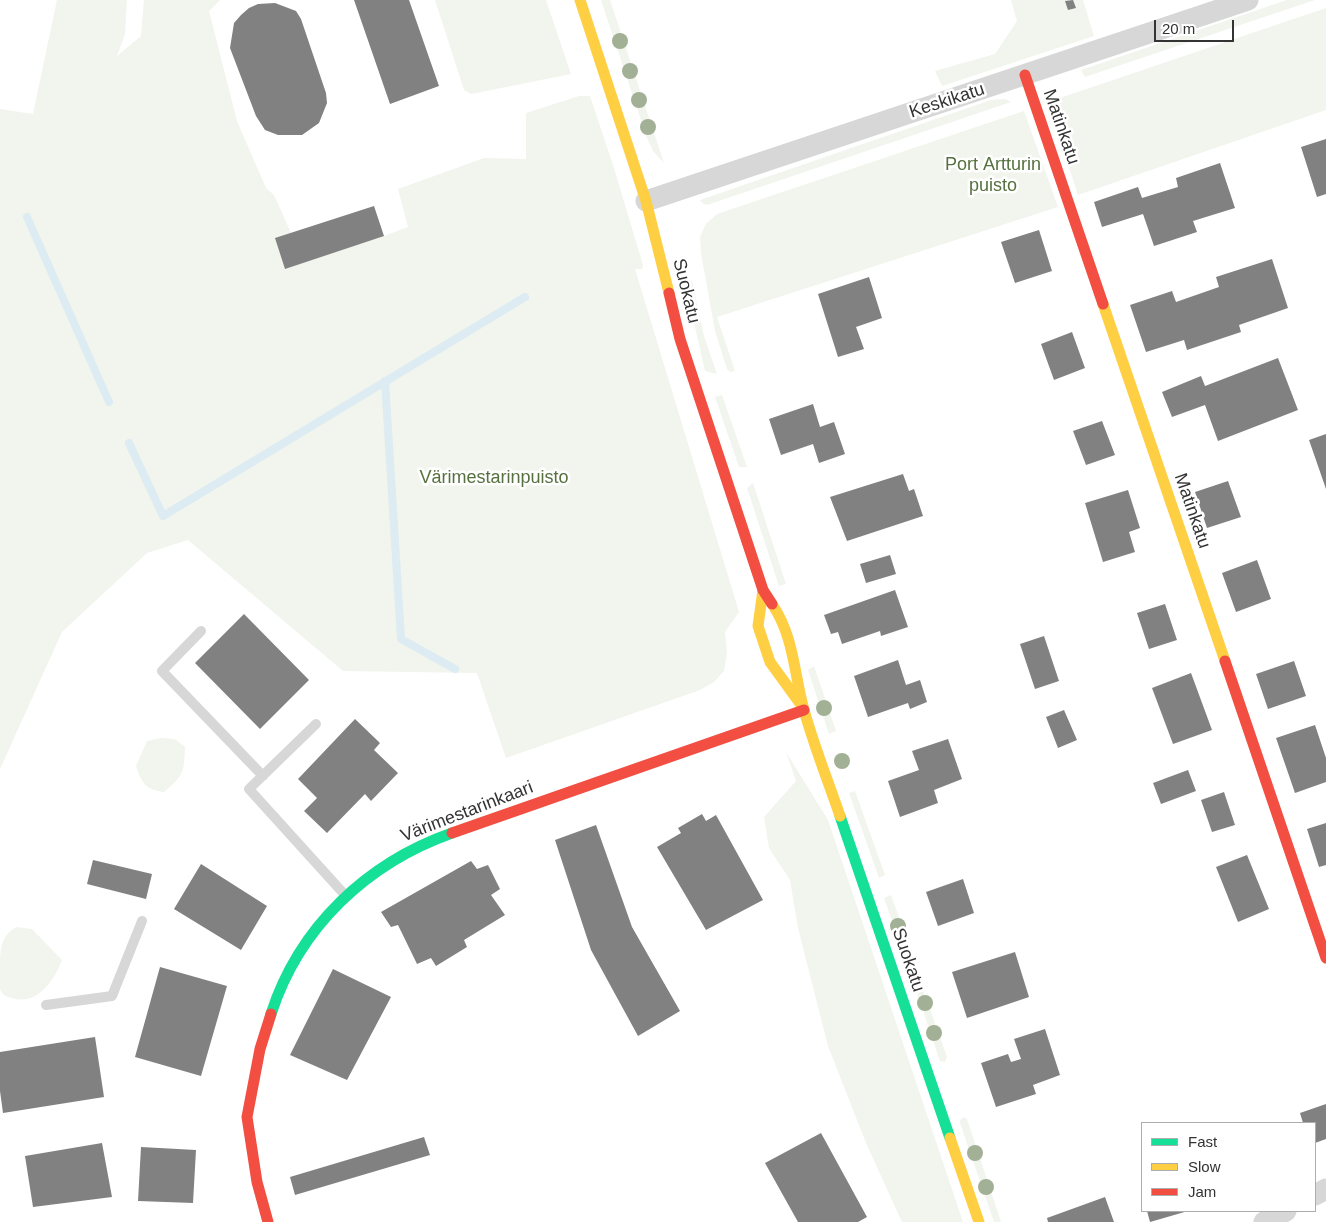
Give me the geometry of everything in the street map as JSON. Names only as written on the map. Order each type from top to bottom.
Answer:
[{"type":"street","name":"Suokatu","points":[[580,0],[646,201],[680,339],[763,590],[781,617],[788,635],[804,710],[979,1222]]},
{"type":"street","name":"Keskikatu","points":[[646,201],[1248,0]]},
{"type":"street","name":"Matinkatu","points":[[1025,75],[1326,958]]},
{"type":"street","name":"Suokatu","points":[[763,590],[758,626],[770,662],[804,710]]},
{"type":"street","name":"Värimestarinkaari","points":[[268,1222],[257,1182],[247,1117],[260,1050],[284,978],[318,924],[346,896],[377,870],[425,843],[804,710]]},
{"type":"street","points":[[1264,1222],[1284,1212]]},
{"type":"lane","points":[[202,631],[162,671],[263,776]]},
{"type":"lane","points":[[316,724],[249,789],[346,896]]},
{"type":"lane","points":[[46,1005],[112,996],[142,921]]},
{"type":"green space","name":"Värimestarinpuisto","points":[[57,0],[127,0],[125,34],[117,56],[141,36],[144,0],[220,0],[209,11],[237,121],[266,188],[274,195],[291,233],[384,236],[408,227],[398,189],[484,158],[526,159],[526,113],[579,96],[590,96],[643,265],[642,269],[635,269],[739,612],[725,632],[727,653],[724,671],[714,682],[700,690],[506,758],[477,673],[343,671],[188,540],[147,553],[62,632],[0,769],[0,109],[33,114]]},
{"type":"green space","points":[[435,0],[546,0],[571,74],[471,94],[464,90]]},
{"type":"green space","points":[[601,0],[610,0],[664,163],[653,151],[647,138]]},
{"type":"green space","points":[[1011,0],[1083,0],[1094,36],[942,86],[935,71],[995,54],[1017,21]]},
{"type":"green space","points":[[1287,0],[1315,0],[1085,77],[1081,70]]},
{"type":"green space","name":"Port Artturin puisto","points":[[1326,8],[1326,110],[1078,195],[1050,109],[1057,99]]},
{"type":"green space","points":[[1005,99],[1011,102],[707,205],[700,200],[991,100]]},
{"type":"green space","name":"Port Artturin puisto","points":[[1024,111],[1058,207],[717,317],[735,371],[730,372],[727,369],[715,331],[701,253],[700,237],[706,224],[717,214]]},
{"type":"green space","points":[[684,278],[692,281],[704,336],[717,374],[705,371]]},
{"type":"green space","points":[[722,395],[747,467],[739,467],[715,397]]},
{"type":"green space","points":[[753,483],[786,584],[779,586],[747,488]]},
{"type":"green space","points":[[814,666],[836,731],[829,734],[808,670]]},
{"type":"green space","points":[[161,738],[175,739],[185,747],[182,772],[176,781],[164,792],[145,785],[136,766],[147,741]]},
{"type":"green space","points":[[786,752],[828,820],[963,1222],[902,1222],[866,1143],[828,1046],[798,928],[790,880],[769,848],[764,817],[796,781]]},
{"type":"green space","points":[[855,791],[885,875],[879,878],[849,793]]},
{"type":"green space","points":[[891,895],[912,954],[905,957],[884,898]]},
{"type":"green space","points":[[17,927],[32,929],[62,960],[54,976],[43,990],[37,995],[21,1000],[7,996],[0,989],[2,944],[7,934]]},
{"type":"green space","points":[[918,976],[947,1057],[945,1062],[940,1061],[912,978]]},
{"type":"green space","points":[[964,1117],[967,1119],[1001,1222],[994,1222],[960,1123],[960,1120]]},
{"type":"building","points":[[354,0],[409,0],[439,86],[390,104]]},
{"type":"building","points":[[1073,0],[1076,8],[1068,10],[1065,1]]},
{"type":"building","points":[[275,3],[296,11],[301,19],[326,93],[327,103],[319,123],[302,135],[278,135],[265,130],[256,116],[230,48],[234,23],[241,15],[249,8],[258,4]]},
{"type":"building","points":[[1326,139],[1326,194],[1317,197],[1301,147]]},
{"type":"building","points":[[1220,163],[1235,208],[1193,221],[1197,232],[1154,246],[1143,214],[1102,227],[1094,202],[1138,187],[1142,198],[1178,187],[1176,178]]},
{"type":"building","points":[[374,206],[384,236],[285,269],[275,238]]},
{"type":"building","points":[[1039,230],[1052,271],[1015,283],[1001,242]]},
{"type":"building","points":[[1272,259],[1288,308],[1239,325],[1241,332],[1187,350],[1184,340],[1146,352],[1130,305],[1172,291],[1176,302],[1219,287],[1216,277]]},
{"type":"building","points":[[869,277],[882,318],[856,327],[864,349],[838,357],[818,294]]},
{"type":"building","points":[[1072,332],[1085,368],[1054,380],[1041,344]]},
{"type":"building","points":[[1278,358],[1298,410],[1218,441],[1205,405],[1172,417],[1162,392],[1201,376],[1205,386]]},
{"type":"building","points":[[813,404],[820,427],[834,422],[845,454],[819,463],[813,444],[781,455],[769,419]]},
{"type":"building","points":[[1102,421],[1115,455],[1086,465],[1073,431]]},
{"type":"building","points":[[1326,434],[1326,489],[1309,440]]},
{"type":"building","points":[[903,474],[909,491],[914,489],[923,516],[847,541],[830,497]]},
{"type":"building","points":[[1228,481],[1241,517],[1207,528],[1195,492]]},
{"type":"building","points":[[1128,490],[1140,528],[1129,532],[1135,552],[1103,562],[1085,503]]},
{"type":"building","points":[[890,555],[896,574],[866,583],[860,564]]},
{"type":"building","points":[[1257,560],[1271,599],[1236,612],[1222,573]]},
{"type":"building","points":[[895,590],[908,627],[881,636],[880,631],[842,644],[838,632],[831,634],[824,615]]},
{"type":"building","points":[[1165,604],[1177,640],[1149,649],[1137,613]]},
{"type":"building","points":[[244,614],[309,680],[260,729],[195,663]]},
{"type":"building","points":[[1044,636],[1059,681],[1035,689],[1020,644]]},
{"type":"building","points":[[898,660],[906,685],[920,680],[927,702],[910,709],[908,703],[868,717],[854,676]]},
{"type":"building","points":[[1294,661],[1306,696],[1268,709],[1256,674]]},
{"type":"building","points":[[1191,673],[1212,730],[1173,744],[1152,688]]},
{"type":"building","points":[[1064,710],[1077,740],[1058,748],[1046,717]]},
{"type":"building","points":[[355,719],[380,743],[374,750],[398,773],[371,801],[365,794],[327,833],[304,811],[317,798],[298,779]]},
{"type":"building","points":[[1315,725],[1326,758],[1326,782],[1295,793],[1276,738]]},
{"type":"building","points":[[948,739],[962,779],[934,790],[938,803],[900,817],[888,781],[919,770],[912,751]]},
{"type":"building","points":[[1188,770],[1196,791],[1161,804],[1153,783]]},
{"type":"building","points":[[1224,792],[1235,825],[1212,832],[1201,800]]},
{"type":"building","points":[[702,814],[706,821],[716,815],[763,900],[706,930],[657,847],[681,833],[678,828]]},
{"type":"building","points":[[1326,823],[1326,865],[1319,867],[1307,829]]},
{"type":"building","points":[[596,825],[632,927],[680,1011],[638,1036],[591,950],[555,840]]},
{"type":"building","points":[[1247,855],[1269,909],[1238,922],[1216,867]]},
{"type":"building","points":[[93,860],[152,874],[146,899],[87,884]]},
{"type":"building","points":[[471,861],[477,869],[488,865],[500,889],[491,895],[505,915],[464,940],[467,947],[436,966],[431,958],[417,964],[398,925],[391,927],[381,912]]},
{"type":"building","points":[[201,864],[267,906],[241,950],[174,909]]},
{"type":"building","points":[[963,879],[974,913],[938,926],[926,892]]},
{"type":"building","points":[[1015,952],[1029,997],[967,1018],[952,972]]},
{"type":"building","points":[[160,967],[227,986],[201,1076],[135,1057]]},
{"type":"building","points":[[333,969],[391,997],[347,1080],[290,1055]]},
{"type":"building","points":[[1045,1029],[1060,1075],[1033,1085],[1036,1094],[996,1107],[981,1063],[1008,1054],[1011,1062],[1021,1059],[1014,1039]]},
{"type":"building","points":[[95,1037],[104,1097],[3,1113],[0,1091],[0,1052]]},
{"type":"building","points":[[1326,1104],[1326,1139],[1316,1143],[1316,1122],[1303,1122],[1300,1113]]},
{"type":"building","points":[[821,1133],[867,1217],[858,1222],[798,1222],[765,1163]]},
{"type":"building","points":[[424,1137],[430,1155],[295,1195],[290,1177]]},
{"type":"building","points":[[102,1143],[112,1197],[33,1207],[25,1156]]},
{"type":"building","points":[[141,1147],[196,1150],[193,1203],[138,1201]]},
{"type":"building","points":[[1105,1197],[1114,1222],[1048,1222],[1047,1218]]},
{"type":"building","points":[[1147,1212],[1185,1212],[1150,1222]]},
{"type":"waterway","points":[[27,217],[109,402]]},
{"type":"waterway","points":[[129,443],[163,516],[525,297]]},
{"type":"waterway","points":[[385,381],[401,639],[455,669]]},
{"type":"traffic: fast","points":[[840,816],[950,1138]]},
{"type":"traffic: fast","points":[[271,1014],[283,982],[299,953],[318,926],[340,902],[392,862],[421,846],[452,833]]},
{"type":"traffic: slow","points":[[580,0],[646,201],[669,293]]},
{"type":"traffic: slow","points":[[1103,304],[1225,661]]},
{"type":"traffic: slow","points":[[763,590],[758,626],[770,662],[799,702]]},
{"type":"traffic: slow","points":[[772,604],[785,629],[808,723],[840,816]]},
{"type":"traffic: slow","points":[[950,1138],[979,1222]]},
{"type":"traffic: jam","points":[[1025,75],[1103,304]]},
{"type":"traffic: jam","points":[[669,293],[680,339],[763,590],[772,604]]},
{"type":"traffic: jam","points":[[1225,661],[1326,958]]},
{"type":"traffic: jam","points":[[452,833],[804,710]]},
{"type":"traffic: jam","points":[[268,1222],[257,1182],[247,1117],[260,1049],[271,1014]]}]
